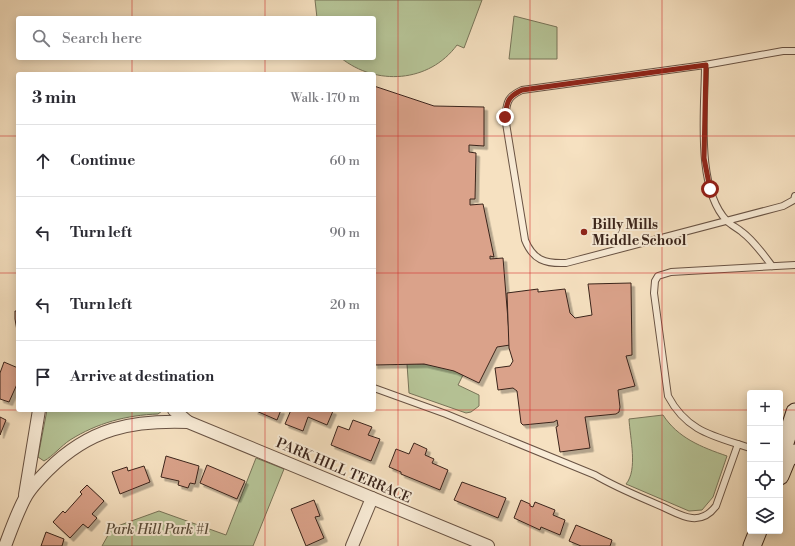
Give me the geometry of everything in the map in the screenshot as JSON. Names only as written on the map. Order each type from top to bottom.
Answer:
[{"type":"main road","points":[[783,470],[789,458],[784,446],[795,412]]},
{"type":"main road","points":[[752,546],[757,534]]},
{"type":"street","points":[[5,546],[25,497],[40,412]]},
{"type":"street","name":"PARK HILL TERRACE","points":[[176,412],[188,422],[488,546]]},
{"type":"street","name":"PARK HILL TERRACE","points":[[25,497],[59,459],[88,439],[119,427],[152,422],[188,422]]},
{"type":"street","points":[[352,546],[372,498]]},
{"type":"lane","points":[[795,51],[783,51],[706,65],[522,90],[512,94],[507,104],[505,117],[525,240],[529,250],[537,259],[551,264],[566,263],[783,206],[794,200],[795,196]]},
{"type":"lane","points":[[706,65],[704,158],[709,186],[717,206],[727,221],[743,233],[762,252],[772,266]]},
{"type":"lane","points":[[747,447],[697,428],[686,421],[675,409],[668,396],[654,294],[655,281],[658,276],[671,272],[795,265]]},
{"type":"lane","points":[[376,389],[446,414],[595,475],[617,488],[692,518],[702,517],[711,513],[716,506],[738,444]]},
{"type":"green space","points":[[315,0],[482,0],[464,48],[457,45],[445,58],[432,67],[417,73],[402,76],[386,76],[376,74],[376,72],[368,72],[355,67],[344,60],[376,60],[376,16],[317,16]]},
{"type":"green space","points":[[514,16],[557,27],[557,59],[509,59]]},
{"type":"green space","points":[[407,364],[436,366],[450,369],[463,375],[458,385],[479,395],[479,406],[471,412],[466,413],[409,393]]},
{"type":"green space","points":[[47,412],[161,412],[158,414],[135,416],[112,421],[80,434],[63,445],[44,461],[38,457]]},
{"type":"green space","points":[[663,415],[683,436],[699,445],[727,456],[713,497],[702,510],[689,511],[626,484],[632,471],[632,444],[629,419]]},
{"type":"green space","name":"Park Hill Park #1","points":[[256,458],[284,469],[253,546],[102,546],[112,528],[159,511],[226,535]]},
{"type":"building","points":[[376,87],[434,106],[484,107],[484,146],[469,145],[469,152],[476,153],[475,199],[470,199],[470,205],[483,204],[494,257],[490,256],[490,259],[503,258],[510,345],[497,347],[479,383],[454,371],[424,364],[376,365]]},
{"type":"building","points":[[631,283],[632,355],[626,356],[635,386],[618,390],[620,407],[619,412],[616,414],[585,417],[590,448],[560,452],[556,427],[558,426],[557,420],[554,422],[523,425],[521,423],[517,391],[513,388],[498,390],[495,368],[510,366],[513,361],[509,348],[507,293],[538,289],[538,292],[565,289],[570,313],[575,318],[592,315],[588,284]]},
{"type":"building","points":[[15,311],[16,311],[16,325]]},
{"type":"building","points":[[4,362],[16,367],[16,386],[9,402],[0,399],[0,373]]},
{"type":"building","points":[[259,412],[280,412],[277,420]]},
{"type":"building","points":[[290,412],[333,412],[327,425],[308,417],[303,431],[285,424]]},
{"type":"building","points":[[0,417],[6,420],[0,435]]},
{"type":"building","points":[[353,420],[372,427],[368,435],[380,439],[371,461],[331,445],[338,426],[349,430]]},
{"type":"building","points":[[414,443],[427,449],[425,455],[434,459],[432,463],[448,470],[440,490],[401,474],[401,472],[389,467],[396,449],[409,454]]},
{"type":"building","points":[[166,456],[199,466],[195,484],[190,483],[188,488],[178,485],[179,481],[161,477]]},
{"type":"building","points":[[207,465],[245,481],[237,499],[200,483]]},
{"type":"building","points":[[144,466],[150,482],[120,494],[112,472],[127,467],[128,471]]},
{"type":"building","points":[[462,482],[506,498],[498,518],[454,500]]},
{"type":"building","points":[[87,485],[104,501],[92,514],[97,518],[88,528],[83,524],[70,538],[53,522],[63,511],[65,513],[82,494],[80,492]]},
{"type":"building","points":[[314,500],[320,516],[315,517],[324,538],[306,546],[291,509]]},
{"type":"building","points":[[521,500],[533,507],[535,502],[555,510],[553,515],[565,520],[560,535],[541,527],[540,530],[514,518]]},
{"type":"building","points":[[576,525],[612,540],[610,546],[581,546],[569,541]]},
{"type":"building","points":[[46,532],[64,539],[62,546],[41,546]]},
{"type":"place","name":"Billy Mills Middle School","points":[[584,232]]},
{"type":"route","points":[[505,117],[507,104],[512,94],[522,90],[706,65],[704,158],[710,189]]}]
